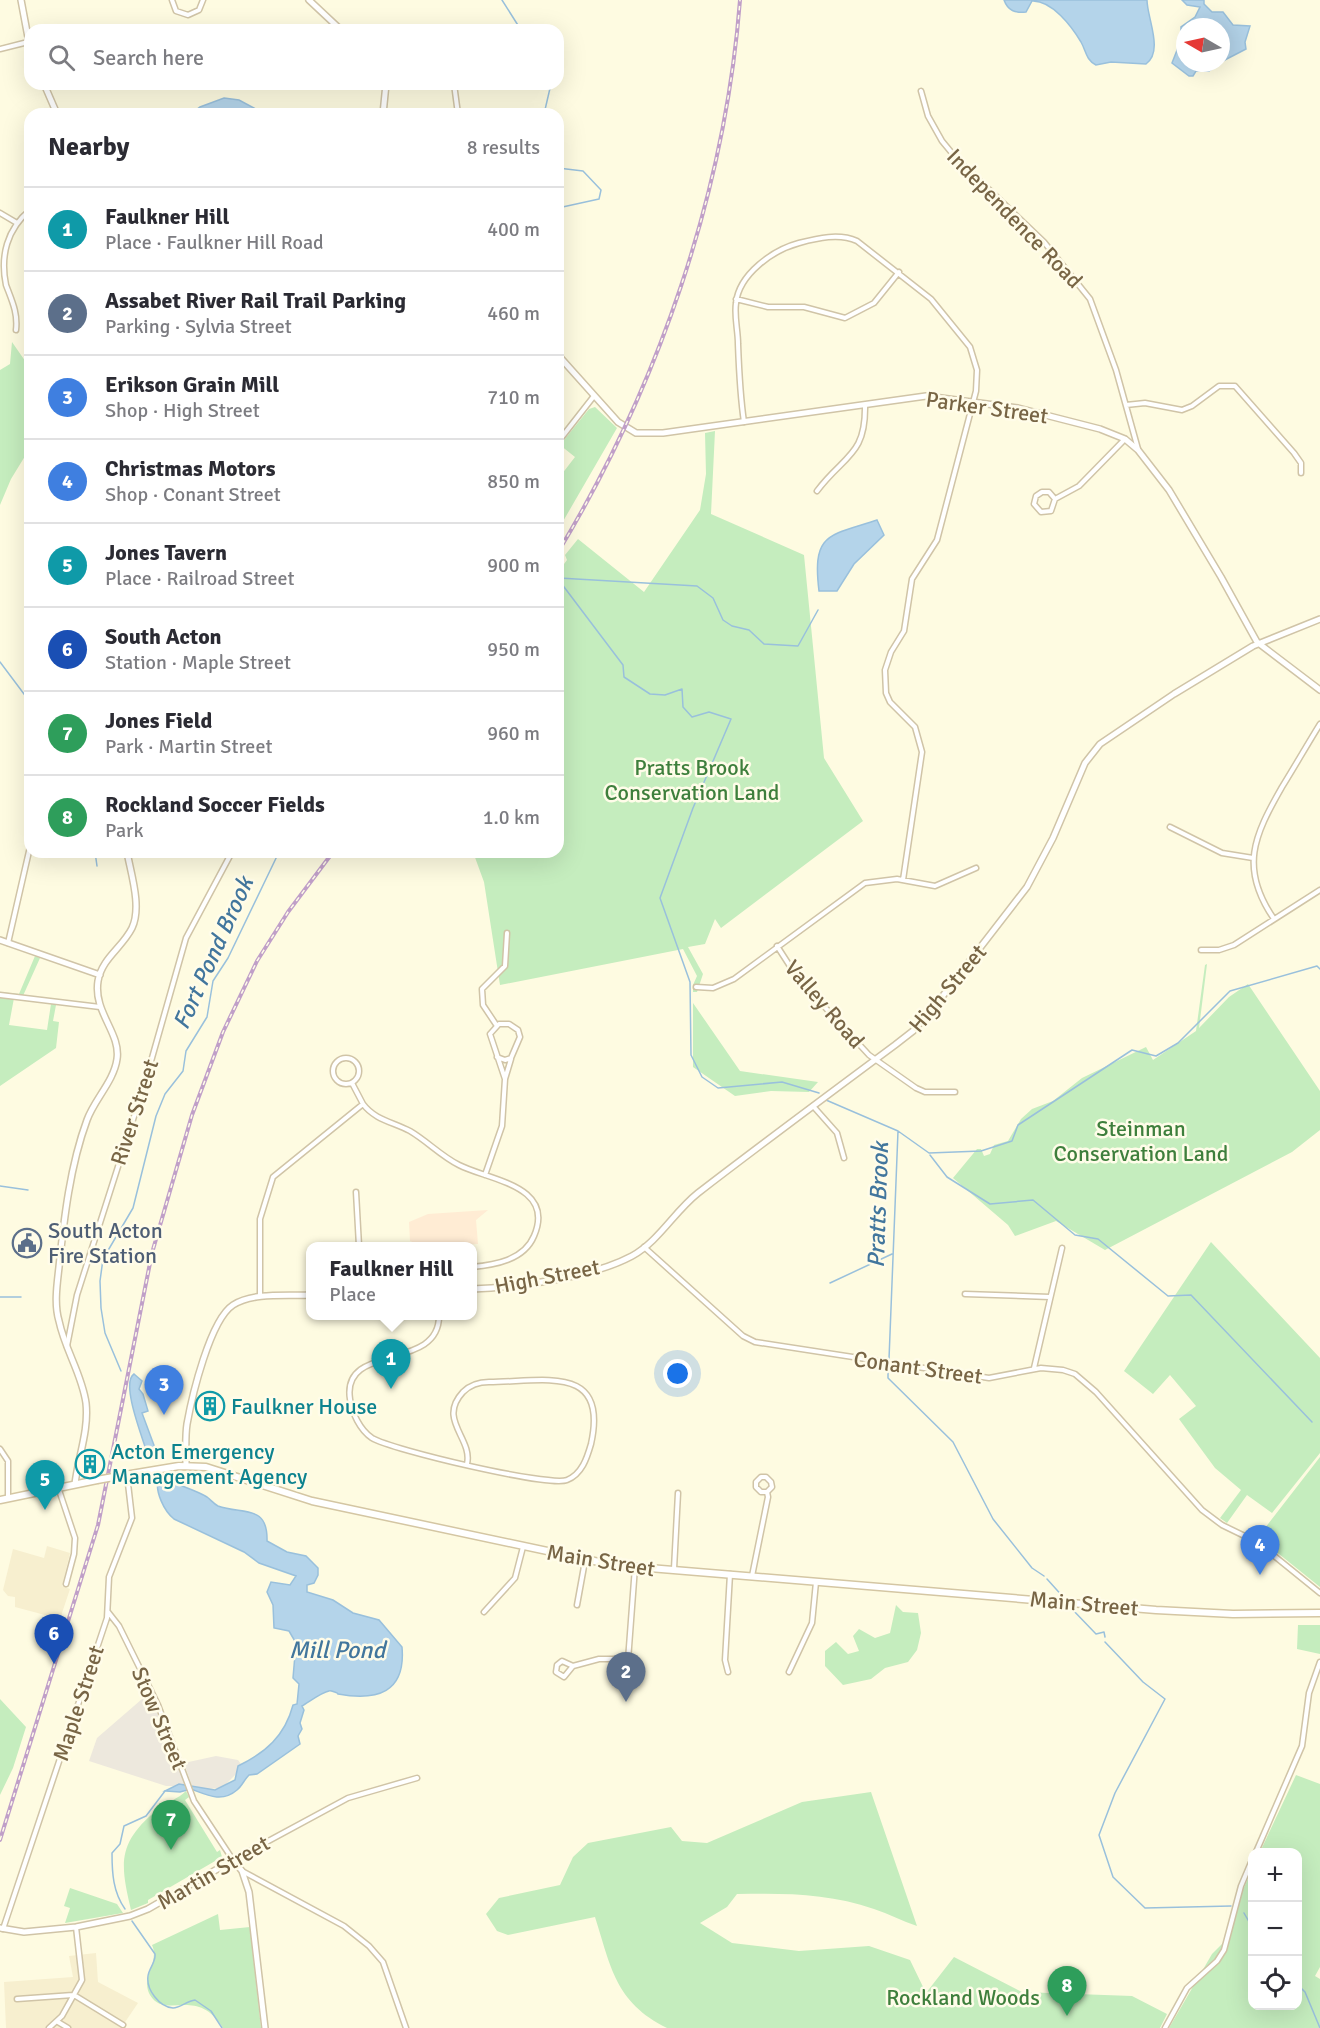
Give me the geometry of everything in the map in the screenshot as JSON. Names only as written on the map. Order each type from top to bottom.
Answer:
[{"type":"main road","name":"Main Street","points":[[0,1500],[58,1487],[186,1465],[217,1470],[307,1500],[585,1561],[635,1568],[1214,1613],[1320,1612]]},
{"type":"street","points":[[21,0],[25,24]]},
{"type":"street","points":[[172,0],[176,11],[188,15],[199,10],[203,0]]},
{"type":"street","points":[[309,0],[335,24]]},
{"type":"street","points":[[0,49],[24,46]]},
{"type":"street","points":[[47,90],[54,108]]},
{"type":"street","points":[[384,108],[385,90]]},
{"type":"street","points":[[455,90],[457,108]]},
{"type":"street","name":"Independence Road","points":[[921,91],[928,116],[942,141],[956,158],[1044,242],[1081,284],[1098,315],[1138,450]]},
{"type":"street","points":[[0,213],[17,223]]},
{"type":"street","points":[[16,330],[15,309],[5,282],[2,258],[8,236],[24,216]]},
{"type":"street","points":[[744,422],[738,378],[736,299],[745,281],[774,252],[819,238],[852,239],[932,299],[970,347],[977,370],[973,401],[937,540],[912,579],[904,631],[891,652],[885,670],[886,693],[898,712],[915,727],[922,752],[903,880]]},
{"type":"street","points":[[736,299],[763,306],[808,308],[845,318],[874,303],[899,272]]},
{"type":"street","name":"Parker Street","points":[[564,362],[622,425],[636,433],[681,431],[926,396],[973,401],[1051,415],[1125,439],[1138,450],[1169,490],[1258,644],[1320,690]]},
{"type":"street","points":[[1126,405],[1145,403],[1182,410],[1192,406],[1220,386],[1235,386],[1294,453],[1301,463],[1301,472]]},
{"type":"street","points":[[564,434],[594,396]]},
{"type":"street","points":[[817,491],[829,474],[860,445],[865,421],[865,404]]},
{"type":"street","points":[[1055,499],[1078,486],[1125,439]]},
{"type":"street","points":[[1042,492],[1049,492],[1055,499],[1054,507],[1047,513],[1039,512],[1034,504],[1036,496],[1042,492]]},
{"type":"street","name":"High Street","points":[[477,1289],[529,1284],[578,1273],[622,1260],[644,1247],[697,1194],[875,1060],[923,1020],[1018,901],[1053,838],[1085,763],[1100,744],[1174,694],[1258,644],[1320,619]]},
{"type":"street","points":[[1274,918],[1259,891],[1253,858],[1255,840],[1264,818],[1320,724]]},
{"type":"street","points":[[1170,827],[1222,853],[1253,858]]},
{"type":"street","points":[[8,942],[27,858]]},
{"type":"street","points":[[75,1484],[87,1413],[83,1387],[58,1320],[57,1299],[68,1201],[85,1124],[117,1058],[116,1044],[100,1007],[98,992],[100,975],[108,959],[129,933],[135,920],[135,899],[128,858]]},
{"type":"street","name":"River Street","points":[[68,1346],[78,1292],[146,1079],[186,938],[229,858]]},
{"type":"street","points":[[696,987],[720,986],[743,974],[860,885],[878,879],[903,880],[935,886],[976,868]]},
{"type":"street","points":[[1201,950],[1227,948],[1320,890]]},
{"type":"street","points":[[497,1026],[483,1005],[482,989],[505,966],[507,933]]},
{"type":"street","points":[[0,940],[100,975]]},
{"type":"street","name":"Valley Road","points":[[777,946],[797,977],[875,1060],[925,1092],[955,1092]]},
{"type":"street","points":[[0,995],[100,1007]]},
{"type":"street","points":[[485,1175],[502,1126],[504,1079],[520,1037],[518,1030],[509,1024],[497,1026]]},
{"type":"street","points":[[497,1026],[490,1039],[504,1079]]},
{"type":"street","points":[[497,1057],[505,1060],[511,1058]]},
{"type":"street","points":[[342,1058],[352,1059],[358,1065],[358,1077],[352,1083],[341,1083],[333,1076],[334,1065],[342,1058]]},
{"type":"street","points":[[352,1083],[363,1104],[372,1114],[410,1131],[456,1163],[514,1185],[526,1193],[537,1210],[537,1227],[531,1242],[512,1258],[497,1264],[477,1266]]},
{"type":"street","points":[[260,1298],[260,1219],[273,1177],[363,1104]]},
{"type":"street","points":[[813,1106],[837,1133],[844,1158]]},
{"type":"street","points":[[356,1192],[359,1242]]},
{"type":"street","name":"Conant Street","points":[[644,1247],[743,1336],[755,1342],[989,1378],[1034,1368],[1054,1367],[1075,1374],[1084,1381],[1197,1505],[1217,1521],[1257,1542],[1320,1593]]},
{"type":"street","points":[[1034,1368],[1062,1248]]},
{"type":"street","points":[[965,1294],[1050,1297]]},
{"type":"street","points":[[186,1465],[189,1416],[216,1328],[232,1305],[260,1298],[306,1295]]},
{"type":"street","points":[[438,1320],[437,1331],[429,1342],[360,1370],[352,1381],[350,1401],[359,1422],[371,1437],[415,1453],[552,1482],[572,1477],[582,1467],[589,1452],[595,1419],[592,1399],[581,1387],[561,1382],[489,1382],[471,1386],[458,1398],[453,1416],[456,1430],[468,1452],[467,1464]]},
{"type":"street","points":[[0,1449],[8,1461],[8,1498]]},
{"type":"street","name":"Maple Street","points":[[1,1929],[108,1612],[106,1596],[108,1577],[132,1516],[127,1475]]},
{"type":"street","points":[[752,1576],[767,1492],[771,1489],[771,1482],[766,1477],[761,1477],[756,1482],[756,1487],[761,1492],[767,1492]]},
{"type":"street","points":[[58,1487],[75,1538],[75,1553],[66,1584]]},
{"type":"street","points":[[674,1570],[678,1493]]},
{"type":"street","points":[[484,1612],[515,1578],[523,1547]]},
{"type":"street","points":[[577,1605],[585,1561]]},
{"type":"street","points":[[626,1687],[635,1568]]},
{"type":"street","points":[[728,1672],[725,1660],[730,1574]]},
{"type":"street","points":[[789,1672],[812,1623],[816,1581]]},
{"type":"street","name":"Stow Street","points":[[108,1612],[119,1626],[158,1705],[189,1792],[242,1871],[250,1896],[265,2028]]},
{"type":"street","points":[[573,1666],[566,1676],[556,1672],[561,1662],[573,1666],[603,1658],[628,1659]]},
{"type":"street","points":[[1258,1848],[1302,1746],[1309,1694],[1320,1662]]},
{"type":"street","name":"Martin Street","points":[[1,1929],[24,1932],[76,1927],[130,1916],[147,1909],[348,1798],[417,1778]]},
{"type":"street","points":[[1165,2028],[1187,1988],[1217,1961],[1224,1950],[1241,1886],[1248,1869]]},
{"type":"street","points":[[242,1871],[344,1926],[369,1946],[383,1962],[406,2028]]},
{"type":"street","points":[[49,2028],[58,2022],[74,1995],[82,1974],[76,1927]]},
{"type":"street","points":[[17,1999],[74,1995],[123,2025]]},
{"type":"street","points":[[58,2022],[68,2028]]},
{"type":"shaded area","points":[[488,1210],[476,1220],[478,1244],[477,1242],[410,1241],[409,1222],[428,1214]]},
{"type":"shaded area","points":[[47,1546],[70,1553],[62,1586],[70,1589],[60,1619],[15,1607],[15,1597],[8,1596],[3,1590],[13,1549],[44,1558]]},
{"type":"shaded area","points":[[149,1693],[185,1786],[166,1786],[89,1761],[97,1738]]},
{"type":"shaded area","points":[[216,1756],[238,1760],[243,1767],[222,1788],[208,1789],[192,1786],[184,1763]]},
{"type":"shaded area","points":[[96,1953],[98,1982],[138,2003],[121,2028],[6,2028],[4,1982],[73,1977],[69,1956]]},
{"type":"green space","points":[[12,342],[24,359],[24,458],[11,479],[0,505],[0,370],[10,364]]},
{"type":"green space","points":[[595,407],[617,428],[564,520],[564,471],[575,457],[564,448],[564,440],[589,409]]},
{"type":"green space","name":"Pratts Brook Conservation Land","points":[[715,431],[711,514],[804,555],[824,758],[863,821],[721,928],[715,919],[705,944],[688,947],[703,974],[697,992],[693,992],[693,985],[697,976],[683,949],[500,985],[484,882],[475,858],[564,858],[564,564],[567,560],[565,555],[578,539],[644,592],[700,510],[706,474],[705,433]]},
{"type":"green space","points":[[35,956],[40,958],[22,998],[14,998],[9,1025],[47,1030],[51,1004],[56,1005],[53,1021],[59,1022],[56,1048],[0,1086],[0,992],[19,994]]},
{"type":"green space","name":"Steinman Conservation Land","points":[[1207,964],[1199,1028],[1229,997],[1248,984],[1320,1091],[1320,1130],[1292,1152],[1105,1250],[1056,1221],[1015,1236],[1008,1225],[953,1178],[977,1149],[981,1149],[984,1156],[990,1154],[994,1145],[1008,1141],[1021,1119],[1032,1109],[1053,1101],[1082,1078],[1146,1047],[1153,1060],[1196,1031],[1205,965]]},
{"type":"green space","points":[[693,1003],[740,1071],[818,1082],[809,1092],[771,1091],[735,1096],[693,1067]]},
{"type":"green space","points":[[1211,1242],[1320,1358],[1320,1453],[1272,1513],[1247,1495],[1227,1523],[1220,1518],[1241,1490],[1215,1468],[1179,1419],[1196,1406],[1170,1375],[1153,1394],[1124,1371]]},
{"type":"green space","points":[[1320,1457],[1320,1587],[1258,1537]]},
{"type":"green space","points":[[896,1605],[903,1612],[918,1613],[921,1633],[917,1650],[908,1662],[885,1668],[871,1679],[843,1685],[825,1666],[825,1651],[836,1642],[848,1654],[859,1651],[853,1636],[859,1629],[875,1638],[890,1633]]},
{"type":"green space","points":[[1298,1625],[1320,1625],[1320,1654],[1297,1649]]},
{"type":"green space","points":[[0,1699],[26,1727],[13,1768],[0,1795]]},
{"type":"green space","points":[[1296,1775],[1320,1784],[1320,1967],[1315,1976],[1320,1979],[1320,2028],[1169,2028],[1212,1954],[1230,1936],[1248,1878],[1248,2010],[1302,2010],[1302,1848],[1262,1848]]},
{"type":"green space","points":[[186,1791],[189,1797],[185,1800],[217,1852],[220,1850],[222,1857],[148,1900],[148,1903],[131,1910],[124,1866],[129,1844],[145,1821],[158,1809]]},
{"type":"green space","name":"Rockland Woods","points":[[871,1792],[917,1926],[874,1909],[840,1900],[806,1895],[772,1894],[737,1894],[727,1907],[700,1923],[732,1943],[799,1951],[869,1946],[910,1960],[926,1993],[954,1957],[1022,1992],[1132,1996],[1167,2014],[1160,2028],[667,2028],[636,2007],[626,1995],[611,1967],[595,1917],[508,1935],[497,1931],[486,1914],[499,1898],[560,1885],[573,1857],[588,1843],[671,1827],[682,1841],[707,1843],[802,1802]]},
{"type":"green space","points":[[70,1888],[117,1904],[123,1913],[65,1923],[70,1908],[64,1906]]},
{"type":"green space","points":[[218,1914],[220,1930],[250,1927],[261,2028],[223,2028],[213,2015],[202,2008],[164,2005],[150,1995],[147,1982],[154,1958],[152,1945]]},
{"type":"water","points":[[1004,0],[1147,0],[1154,51],[1146,64],[1111,62],[1096,65],[1088,58],[1072,29],[1047,5],[1032,1],[1026,12],[1015,12]]},
{"type":"water","points":[[1182,0],[1204,0],[1204,4],[1212,12],[1223,12],[1228,18],[1194,18],[1200,7],[1187,5]]},
{"type":"water","points":[[1230,21],[1233,25],[1250,26],[1245,42],[1246,49],[1230,57]]},
{"type":"water","points":[[1176,53],[1176,66],[1172,63]]},
{"type":"water","points":[[1184,72],[1195,72],[1193,76]]},
{"type":"water","points":[[224,98],[239,100],[254,108],[199,108]]},
{"type":"water","points":[[877,520],[884,535],[854,564],[837,591],[819,591],[817,572],[821,547],[835,534]]},
{"type":"water","points":[[134,1374],[142,1381],[139,1389],[143,1394],[148,1411],[142,1413],[158,1456],[148,1456],[134,1413],[130,1379]]},
{"type":"water","name":"Mill Pond","points":[[165,1478],[202,1494],[218,1506],[259,1516],[266,1529],[267,1541],[287,1552],[306,1556],[318,1568],[318,1575],[314,1583],[307,1585],[307,1592],[333,1600],[353,1613],[379,1620],[402,1647],[402,1663],[394,1684],[386,1690],[365,1696],[338,1694],[330,1691],[302,1706],[304,1710],[300,1723],[302,1729],[298,1736],[300,1744],[257,1774],[249,1775],[239,1788],[226,1796],[214,1797],[191,1789],[180,1792],[165,1791],[179,1784],[215,1790],[235,1780],[238,1766],[265,1749],[285,1726],[293,1705],[297,1704],[299,1684],[293,1678],[296,1643],[289,1631],[274,1628],[273,1605],[267,1592],[271,1582],[290,1585],[296,1576],[259,1563],[244,1552],[174,1519],[170,1516],[159,1495],[158,1479]]},
{"type":"waterway","name":"Fort Pond Brook","points":[[502,0],[517,24]]},
{"type":"waterway","name":"Fort Pond Brook","points":[[545,108],[550,90]]},
{"type":"waterway","name":"Fort Pond Brook","points":[[564,169],[583,171],[601,190],[599,199],[564,207]]},
{"type":"waterway","points":[[564,578],[697,586],[713,598],[723,620],[732,626],[749,630],[764,644],[798,646],[818,610]]},
{"type":"waterway","name":"Pratts Brook","points":[[564,587],[623,665],[624,677],[650,694],[665,695],[682,689],[683,707],[692,717],[709,712],[731,719],[693,808],[660,898],[690,982],[691,1055],[702,1077],[718,1088],[782,1082],[819,1093]]},
{"type":"waterway","points":[[0,662],[24,694]]},
{"type":"waterway","points":[[96,858],[97,866]]},
{"type":"waterway","name":"Fort Pond Brook","points":[[121,1371],[105,1333],[100,1281],[103,1259],[133,1208],[156,1116],[165,1094],[183,1071],[186,1051],[207,1017],[213,981],[228,958],[276,858]]},
{"type":"waterway","points":[[898,1131],[929,1153],[981,1151],[1012,1141],[1018,1125],[1132,1050],[1156,1056],[1178,1043],[1230,991],[1317,966],[1320,969]]},
{"type":"waterway","name":"Pratts Brook","points":[[826,1100],[898,1131],[889,1359]]},
{"type":"waterway","points":[[930,1155],[947,1177],[990,1204],[1033,1200],[1075,1235],[1098,1239],[1168,1296],[1191,1295],[1312,1422]]},
{"type":"waterway","points":[[0,1186],[28,1190]]},
{"type":"waterway","points":[[830,1283],[892,1254]]},
{"type":"waterway","points":[[0,1297],[21,1297]]},
{"type":"waterway","name":"Pratts Brook","points":[[888,1366],[888,1378],[953,1442],[993,1519],[1032,1568],[1044,1576]]},
{"type":"waterway","name":"Pratts Brook","points":[[1047,1579],[1065,1599]]},
{"type":"waterway","name":"Pratts Brook","points":[[1071,1608],[1096,1634],[1104,1632],[1105,1637]]},
{"type":"waterway","name":"Pratts Brook","points":[[1105,1642],[1143,1682],[1165,1699],[1115,1793],[1099,1835],[1113,1877],[1145,1908],[1231,1906]]},
{"type":"waterway","name":"Fort Pond Brook","points":[[125,1909],[116,1889],[112,1853],[120,1844],[124,1826],[146,1816],[165,1791]]},
{"type":"waterway","name":"Pratts Brook","points":[[1244,1913],[1248,1920]]},
{"type":"waterway","name":"Fort Pond Brook","points":[[132,1921],[155,1954],[148,1981],[151,1992],[158,2001],[173,2008],[195,2000],[211,2011],[222,2028]]},
{"type":"waterway","name":"Pratts Brook","points":[[1302,1989],[1320,2028]]},
{"type":"railway","points":[[564,542],[594,489],[627,423],[656,356],[681,286],[702,216],[719,144],[732,72],[740,0]]},
{"type":"railway","points":[[0,1840],[98,1525],[152,1253],[192,1115],[223,1032],[257,961],[288,912],[328,858]]},
{"type":"place","name":"South Acton Fire Station","points":[[27,1243]]},
{"type":"place","name":"Faulkner Hill","points":[[391,1389]]},
{"type":"place","name":"Faulkner House","points":[[210,1406]]},
{"type":"place","name":"Erikson Grain Mill","points":[[164,1415]]},
{"type":"place","name":"Acton Emergency Management Agency","points":[[90,1464]]},
{"type":"place","name":"Jones Tavern","points":[[45,1510]]},
{"type":"place","name":"Christmas Motors","points":[[1260,1575]]},
{"type":"place","name":"South Acton","points":[[54,1664]]},
{"type":"place","name":"Assabet River Rail Trail Parking","points":[[626,1702]]},
{"type":"place","name":"Jones Field","points":[[171,1850]]},
{"type":"place","name":"Rockland Soccer Fields","points":[[1067,2016]]}]
